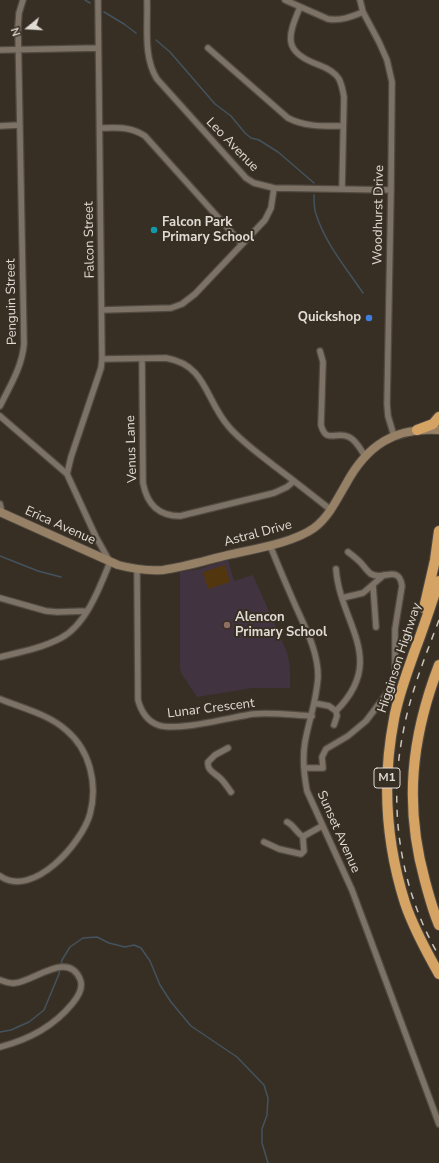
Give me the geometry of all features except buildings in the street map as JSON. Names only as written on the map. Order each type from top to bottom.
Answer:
[{"type":"highway","points":[[417,430],[433,424],[439,417]]},
{"type":"highway","points":[[404,683],[435,560],[439,531]]},
{"type":"highway","name":"Higginson Highway","points":[[439,581],[404,683],[394,718],[387,773],[386,802],[390,842],[405,904],[416,930],[439,974]]},
{"type":"highway","name":"M1","points":[[439,665],[421,717],[414,760],[412,784],[415,835],[421,865],[439,925]]},
{"type":"street","name":"Penguin Street","points":[[0,406],[17,373],[23,354],[24,344],[18,49],[19,13],[23,0]]},
{"type":"street","name":"Falcon Street","points":[[67,474],[70,457],[99,374],[102,359],[98,0]]},
{"type":"street","name":"Leo Avenue","points":[[147,0],[150,65],[157,79],[241,173],[254,183],[274,188],[391,190]]},
{"type":"street","points":[[285,0],[328,19],[343,20],[363,12]]},
{"type":"street","name":"Woodhurst Drive","points":[[360,0],[363,12],[384,51],[392,82],[387,404],[388,416],[394,436]]},
{"type":"street","points":[[300,7],[291,32],[293,47],[297,54],[310,62],[326,67],[334,72],[339,79],[344,97],[342,189]]},
{"type":"street","points":[[0,50],[98,48]]},
{"type":"street","points":[[208,48],[288,118],[300,123],[315,126],[344,126]]},
{"type":"street","points":[[0,126],[19,125]]},
{"type":"street","points":[[100,128],[129,128],[136,130],[145,136],[242,244]]},
{"type":"street","points":[[102,310],[165,308],[182,304],[195,294],[265,220],[269,214],[273,201],[274,188]]},
{"type":"street","points":[[320,351],[323,362],[321,416],[322,430],[328,436],[346,436],[350,438],[365,456]]},
{"type":"street","points":[[102,359],[142,360],[166,358],[186,364],[194,370],[219,414],[228,426],[248,445],[331,510]]},
{"type":"street","name":"Venus Lane","points":[[142,360],[143,483],[145,494],[149,502],[155,508],[173,516],[180,516],[274,493],[287,487],[294,481]]},
{"type":"street","points":[[0,416],[67,474],[96,537],[110,562],[87,611],[71,631],[62,638],[35,648],[0,657]]},
{"type":"street","name":"Astral Drive","points":[[110,562],[137,570],[175,568],[291,539],[308,531],[321,522],[331,510],[351,474],[365,456],[386,440],[394,436],[417,430],[439,430]]},
{"type":"street","points":[[0,504],[1,512]]},
{"type":"street","name":"Erica Avenue","points":[[1,512],[110,562]]},
{"type":"street","name":"Sunset Avenue","points":[[270,545],[309,636],[315,654],[318,675],[312,716],[305,743],[304,768],[307,791],[352,890],[439,1124]]},
{"type":"street","points":[[304,768],[323,768],[322,757],[326,749],[348,736],[366,721],[391,688],[395,675],[395,629],[402,586],[401,581],[398,576],[394,574],[375,576],[348,552]]},
{"type":"street","points":[[336,569],[338,589],[353,623],[361,662],[353,689],[346,701],[336,711]]},
{"type":"street","name":"Lunar Crescent","points":[[137,570],[138,700],[140,709],[146,717],[159,726],[176,727],[253,714],[312,716]]},
{"type":"street","points":[[342,598],[360,595],[384,575]]},
{"type":"street","points":[[373,585],[376,627]]},
{"type":"street","points":[[0,598],[46,611],[87,611]]},
{"type":"street","points":[[0,699],[52,720],[67,730],[77,741],[90,766],[93,796],[90,814],[76,841],[65,854],[49,868],[39,876],[22,881],[14,881],[0,876]]},
{"type":"street","points":[[314,703],[329,706],[336,711],[337,716],[334,725]]},
{"type":"street","points":[[228,748],[215,755],[208,762],[207,766],[210,771],[221,778],[232,792]]},
{"type":"street","points":[[287,822],[304,837]]},
{"type":"street","points":[[304,837],[322,826]]},
{"type":"street","points":[[264,842],[289,852],[301,854],[304,851],[304,837]]},
{"type":"street","points":[[0,980],[9,983],[20,983],[53,969],[67,967],[75,972],[79,978],[81,991],[66,1012],[54,1022],[39,1031],[0,1047]]},
{"type":"shaded area","name":"Alencon Primary School","points":[[228,559],[234,581],[253,575],[287,652],[290,667],[290,688],[252,688],[197,697],[181,673],[180,572],[200,569]]},
{"type":"shaded area","points":[[225,565],[230,582],[208,589],[203,572]]},
{"type":"waterway","points":[[85,0],[90,3]]},
{"type":"waterway","points":[[104,12],[136,33]]},
{"type":"waterway","points":[[156,40],[170,52],[215,104],[231,116],[245,133],[251,138],[259,140],[278,152],[314,183]]},
{"type":"waterway","points":[[314,195],[315,212],[320,225],[336,255],[363,293]]},
{"type":"waterway","points":[[0,556],[38,571],[61,577]]},
{"type":"waterway","points":[[0,1032],[11,1030],[29,1022],[44,1010],[59,974],[62,960],[70,947],[83,938],[97,937],[109,943],[125,947],[134,945],[141,948],[150,961],[160,985],[171,1002],[191,1026],[237,1057],[264,1085],[268,1098],[267,1115],[262,1129],[262,1143],[268,1163]]},
{"type":"railway","points":[[439,620],[418,676],[406,718],[399,761],[397,790],[401,848],[407,876],[415,903],[439,956]]},
{"type":"place","name":"Falcon Park Primary School","points":[[154,230]]},
{"type":"place","name":"Quickshop","points":[[369,318]]},
{"type":"place","name":"Alencon Primary School","points":[[227,625]]}]
